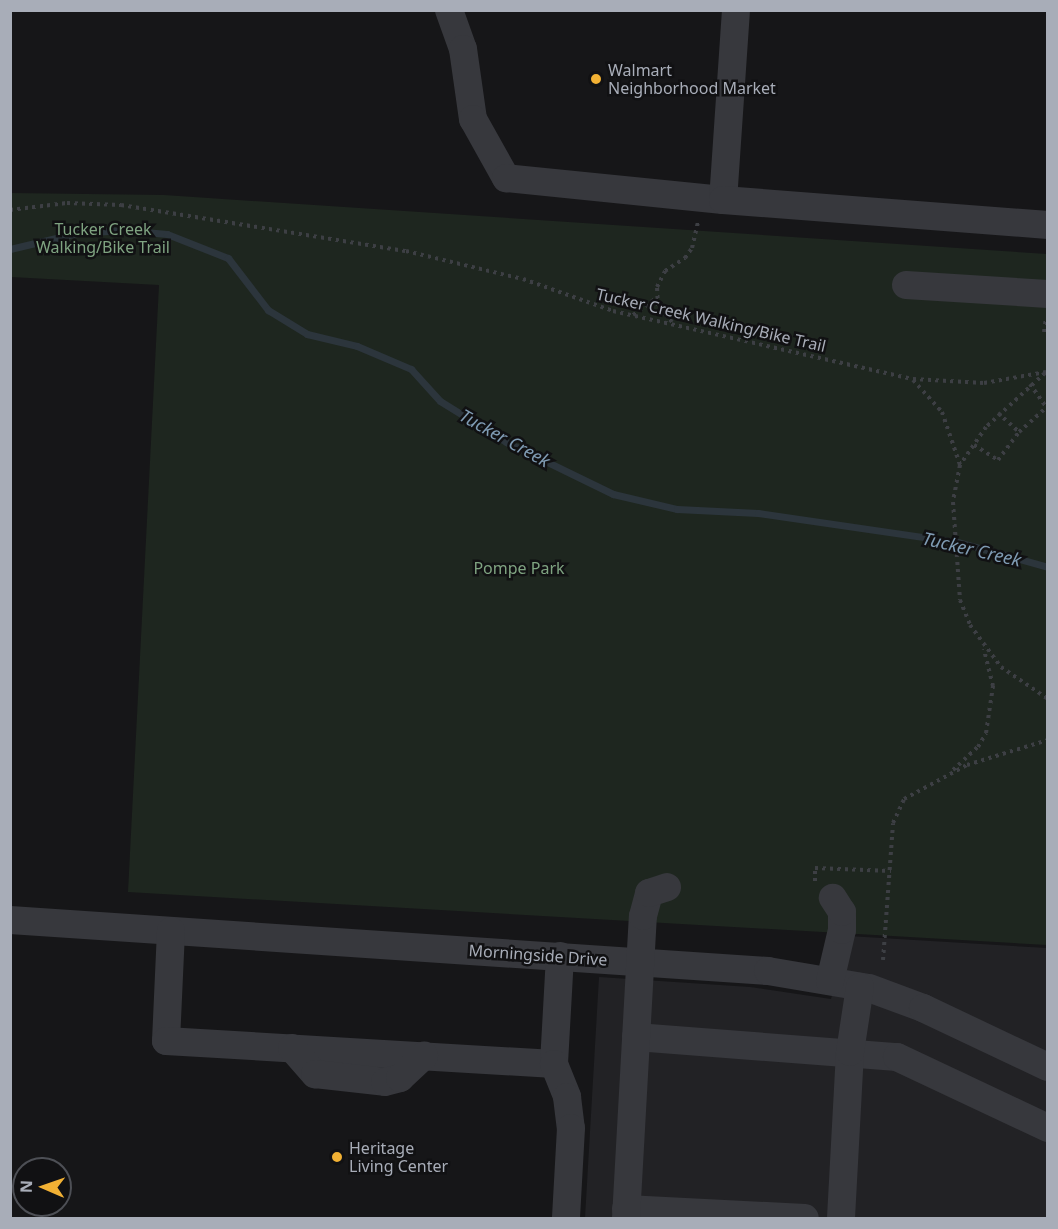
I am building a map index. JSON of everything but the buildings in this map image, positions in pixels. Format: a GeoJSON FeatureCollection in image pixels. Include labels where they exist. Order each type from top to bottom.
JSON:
{"type":"FeatureCollection","features":[{"type":"Feature","properties":{"kind":"street"},"geometry":{"type":"LineString","coordinates":[[449,10],[463,49],[473,119],[506,178],[723,200],[1047,225]]}},
{"type":"Feature","properties":{"kind":"street"},"geometry":{"type":"LineString","coordinates":[[723,200],[736,10]]}},
{"type":"Feature","properties":{"kind":"street"},"geometry":{"type":"LineString","coordinates":[[906,285],[1047,294]]}},
{"type":"Feature","properties":{"kind":"street"},"geometry":{"type":"LineString","coordinates":[[666,887],[649,893],[640,962],[626,1214],[805,1218]]}},
{"type":"Feature","properties":{"kind":"street"},"geometry":{"type":"LineString","coordinates":[[830,981],[842,930],[842,912],[833,898]]}},
{"type":"Feature","properties":{"kind":"street","name":"Morningside Drive"},"geometry":{"type":"LineString","coordinates":[[10,920],[768,971],[860,987],[923,1008],[1047,1067]]}},
{"type":"Feature","properties":{"kind":"street"},"geometry":{"type":"LineString","coordinates":[[171,931],[166,1041],[554,1064]]}},
{"type":"Feature","properties":{"kind":"street"},"geometry":{"type":"LineString","coordinates":[[560,956],[554,1064],[567,1097],[571,1128],[566,1218]]}},
{"type":"Feature","properties":{"kind":"street"},"geometry":{"type":"LineString","coordinates":[[842,1218],[850,1052],[860,987]]}},
{"type":"Feature","properties":{"kind":"street"},"geometry":{"type":"LineString","coordinates":[[636,1037],[897,1057],[1047,1128]]}},
{"type":"Feature","properties":{"kind":"path","name":"Tucker Creek Walking/Bike Trail"},"geometry":{"type":"LineString","coordinates":[[10,210],[67,203],[112,204],[406,251],[523,279],[592,305],[912,379],[984,383],[1047,371]]}},
{"type":"Feature","properties":{"kind":"path"},"geometry":{"type":"LineString","coordinates":[[633,315],[656,298],[665,271],[685,258],[697,228]]}},
{"type":"Feature","properties":{"kind":"path"},"geometry":{"type":"LineString","coordinates":[[656,298],[663,314],[673,323]]}},
{"type":"Feature","properties":{"kind":"path","name":"Tucker Creek Walking/Bike Trail"},"geometry":{"type":"LineString","coordinates":[[1047,371],[998,413],[974,445],[960,465],[953,502],[960,600],[983,645],[1001,667],[1047,699]]}},
{"type":"Feature","properties":{"kind":"path","name":"Tucker Creek Walking/Bike Trail"},"geometry":{"type":"LineString","coordinates":[[912,379],[942,412],[960,465]]}},
{"type":"Feature","properties":{"kind":"path"},"geometry":{"type":"LineString","coordinates":[[974,445],[998,460],[1019,432],[1047,406],[1030,384]]}},
{"type":"Feature","properties":{"kind":"path"},"geometry":{"type":"LineString","coordinates":[[998,413],[1019,432]]}},
{"type":"Feature","properties":{"kind":"path","name":"Tucker Creek Walking/Bike Trail"},"geometry":{"type":"LineString","coordinates":[[946,776],[969,757],[986,733],[993,686],[983,645]]}},
{"type":"Feature","properties":{"kind":"path","name":"Tucker Creek Walking/Bike Trail"},"geometry":{"type":"LineString","coordinates":[[883,960],[894,823],[904,799],[946,776],[1000,753],[1047,740]]}},
{"type":"Feature","properties":{"kind":"path"},"geometry":{"type":"LineString","coordinates":[[815,870],[891,871]]}},
{"type":"Feature","properties":{"kind":"shaded area"},"geometry":{"type":"Polygon","coordinates":[[[848,936],[1047,948],[1047,1218],[585,1218],[599,977],[750,987],[831,999],[848,936]]]}},
{"type":"Feature","properties":{"kind":"green space","name":"Pompe Park"},"geometry":{"type":"Polygon","coordinates":[[[10,193],[164,195],[1047,254],[1047,945],[128,892],[159,285],[11,277],[10,193]]]}},
{"type":"Feature","properties":{"kind":"waterway","name":"Tucker Creek"},"geometry":{"type":"LineString","coordinates":[[10,249],[77,233],[123,230],[167,234],[228,258],[268,310],[307,334],[357,346],[411,369],[440,401],[506,442],[613,494],[677,509],[758,513],[958,542],[1048,567]]}},
{"type":"Feature","properties":{"kind":"place","name":"Walmart Neighborhood Market"},"geometry":{"type":"Point","coordinates":[596,79]}},
{"type":"Feature","properties":{"kind":"place","name":"Heritage Living Center"},"geometry":{"type":"Point","coordinates":[337,1157]}}]}
